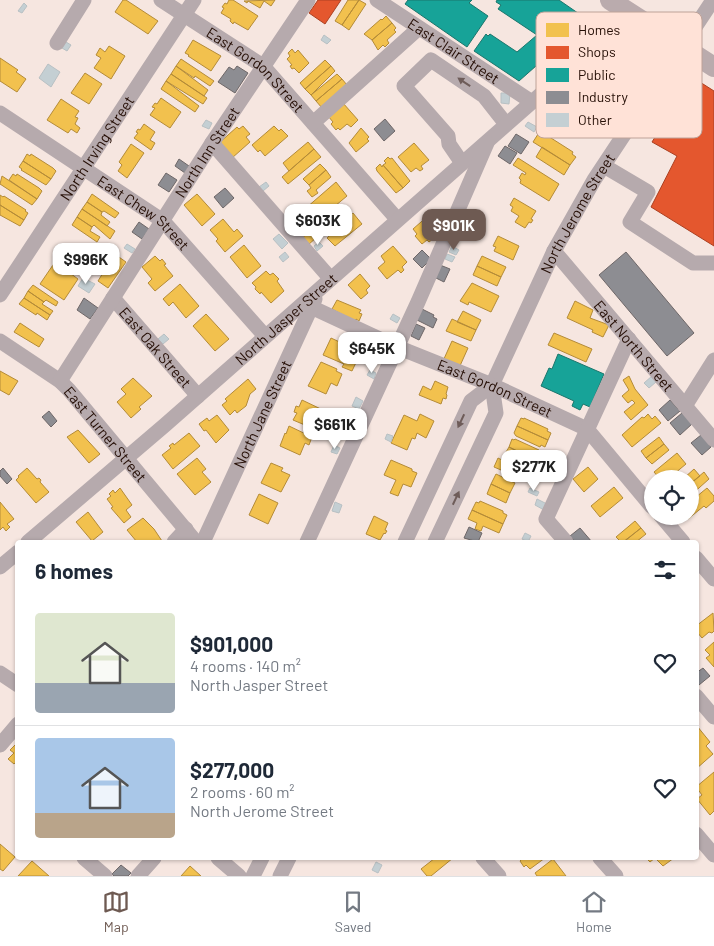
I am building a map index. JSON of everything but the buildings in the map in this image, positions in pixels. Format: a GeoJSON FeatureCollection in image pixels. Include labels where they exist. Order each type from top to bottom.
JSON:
{"type":"FeatureCollection","features":[{"type":"Feature","properties":{"kind":"main road"},"geometry":{"type":"LineString","coordinates":[[610,0],[629,12]]}},
{"type":"Feature","properties":{"kind":"main road"},"geometry":{"type":"LineString","coordinates":[[702,59],[714,67]]}},
{"type":"Feature","properties":{"kind":"street"},"geometry":{"type":"LineString","coordinates":[[57,43],[84,0]]}},
{"type":"Feature","properties":{"kind":"street","name":"East Gordon Street"},"geometry":{"type":"LineString","coordinates":[[161,0],[263,66],[397,219]]}},
{"type":"Feature","properties":{"kind":"street","name":"North Irving Street"},"geometry":{"type":"LineString","coordinates":[[0,295],[194,0]]}},
{"type":"Feature","properties":{"kind":"street","name":"North Inn Street"},"geometry":{"type":"LineString","coordinates":[[60,381],[212,144],[308,0]]}},
{"type":"Feature","properties":{"kind":"street","name":"East Clair Street"},"geometry":{"type":"LineString","coordinates":[[377,0],[532,102]]}},
{"type":"Feature","properties":{"kind":"street","name":"North Jerome Street"},"geometry":{"type":"LineString","coordinates":[[702,15],[712,0]]}},
{"type":"Feature","properties":{"kind":"street"},"geometry":{"type":"LineString","coordinates":[[313,123],[419,28]]}},
{"type":"Feature","properties":{"kind":"street"},"geometry":{"type":"LineString","coordinates":[[458,157],[449,144],[448,136],[404,86],[431,60],[484,96],[503,119]]}},
{"type":"Feature","properties":{"kind":"street","name":"North Jasper Street"},"geometry":{"type":"LineString","coordinates":[[30,540],[198,396],[397,219],[458,157],[489,140],[503,119],[536,98]]}},
{"type":"Feature","properties":{"kind":"street","name":"East Chew Street"},"geometry":{"type":"LineString","coordinates":[[1,115],[163,221],[265,336]]}},
{"type":"Feature","properties":{"kind":"street","name":"North Jerome Street"},"geometry":{"type":"LineString","coordinates":[[406,540],[471,401],[492,385],[554,250],[622,138]]}},
{"type":"Feature","properties":{"kind":"street"},"geometry":{"type":"LineString","coordinates":[[308,540],[397,347],[489,140]]}},
{"type":"Feature","properties":{"kind":"street"},"geometry":{"type":"LineString","coordinates":[[212,144],[326,282]]}},
{"type":"Feature","properties":{"kind":"street"},"geometry":{"type":"LineString","coordinates":[[604,166],[648,192],[630,222],[692,263],[714,263]]}},
{"type":"Feature","properties":{"kind":"street","name":"East North Street"},"geometry":{"type":"LineString","coordinates":[[554,250],[714,440]]}},
{"type":"Feature","properties":{"kind":"street","name":"North Jane Street"},"geometry":{"type":"LineString","coordinates":[[204,540],[311,307],[326,282]]}},
{"type":"Feature","properties":{"kind":"street","name":"East Oak Street"},"geometry":{"type":"LineString","coordinates":[[114,298],[198,396]]}},
{"type":"Feature","properties":{"kind":"street","name":"East Gordon Street"},"geometry":{"type":"LineString","coordinates":[[311,307],[397,347],[492,385],[587,429],[644,497]]}},
{"type":"Feature","properties":{"kind":"street"},"geometry":{"type":"LineString","coordinates":[[564,540],[546,519],[629,339]]}},
{"type":"Feature","properties":{"kind":"street","name":"East Turner Street"},"geometry":{"type":"LineString","coordinates":[[0,341],[60,381],[70,390],[194,540]]}},
{"type":"Feature","properties":{"kind":"street"},"geometry":{"type":"LineString","coordinates":[[685,406],[714,360]]}},
{"type":"Feature","properties":{"kind":"street"},"geometry":{"type":"LineString","coordinates":[[436,540],[496,413],[492,385]]}},
{"type":"Feature","properties":{"kind":"street"},"geometry":{"type":"LineString","coordinates":[[669,525],[681,540]]}},
{"type":"Feature","properties":{"kind":"street"},"geometry":{"type":"LineString","coordinates":[[176,540],[186,529]]}},
{"type":"Feature","properties":{"kind":"street"},"geometry":{"type":"LineString","coordinates":[[0,567],[15,554]]}},
{"type":"Feature","properties":{"kind":"street"},"geometry":{"type":"LineString","coordinates":[[699,562],[714,580]]}},
{"type":"Feature","properties":{"kind":"street"},"geometry":{"type":"LineString","coordinates":[[0,673],[15,683]]}},
{"type":"Feature","properties":{"kind":"street"},"geometry":{"type":"LineString","coordinates":[[699,700],[714,717]]}},
{"type":"Feature","properties":{"kind":"street"},"geometry":{"type":"LineString","coordinates":[[0,745],[15,728]]}},
{"type":"Feature","properties":{"kind":"street"},"geometry":{"type":"LineString","coordinates":[[699,838],[714,855]]}},
{"type":"Feature","properties":{"kind":"street"},"geometry":{"type":"LineString","coordinates":[[86,860],[105,876]]}},
{"type":"Feature","properties":{"kind":"street"},"geometry":{"type":"LineString","coordinates":[[138,876],[152,860]]}},
{"type":"Feature","properties":{"kind":"street"},"geometry":{"type":"LineString","coordinates":[[220,860],[239,876]]}},
{"type":"Feature","properties":{"kind":"street"},"geometry":{"type":"LineString","coordinates":[[254,876],[261,860]]}},
{"type":"Feature","properties":{"kind":"street"},"geometry":{"type":"LineString","coordinates":[[280,876],[288,860]]}},
{"type":"Feature","properties":{"kind":"street"},"geometry":{"type":"LineString","coordinates":[[485,860],[499,876]]}},
{"type":"Feature","properties":{"kind":"street"},"geometry":{"type":"LineString","coordinates":[[602,860],[616,876]]}}]}
